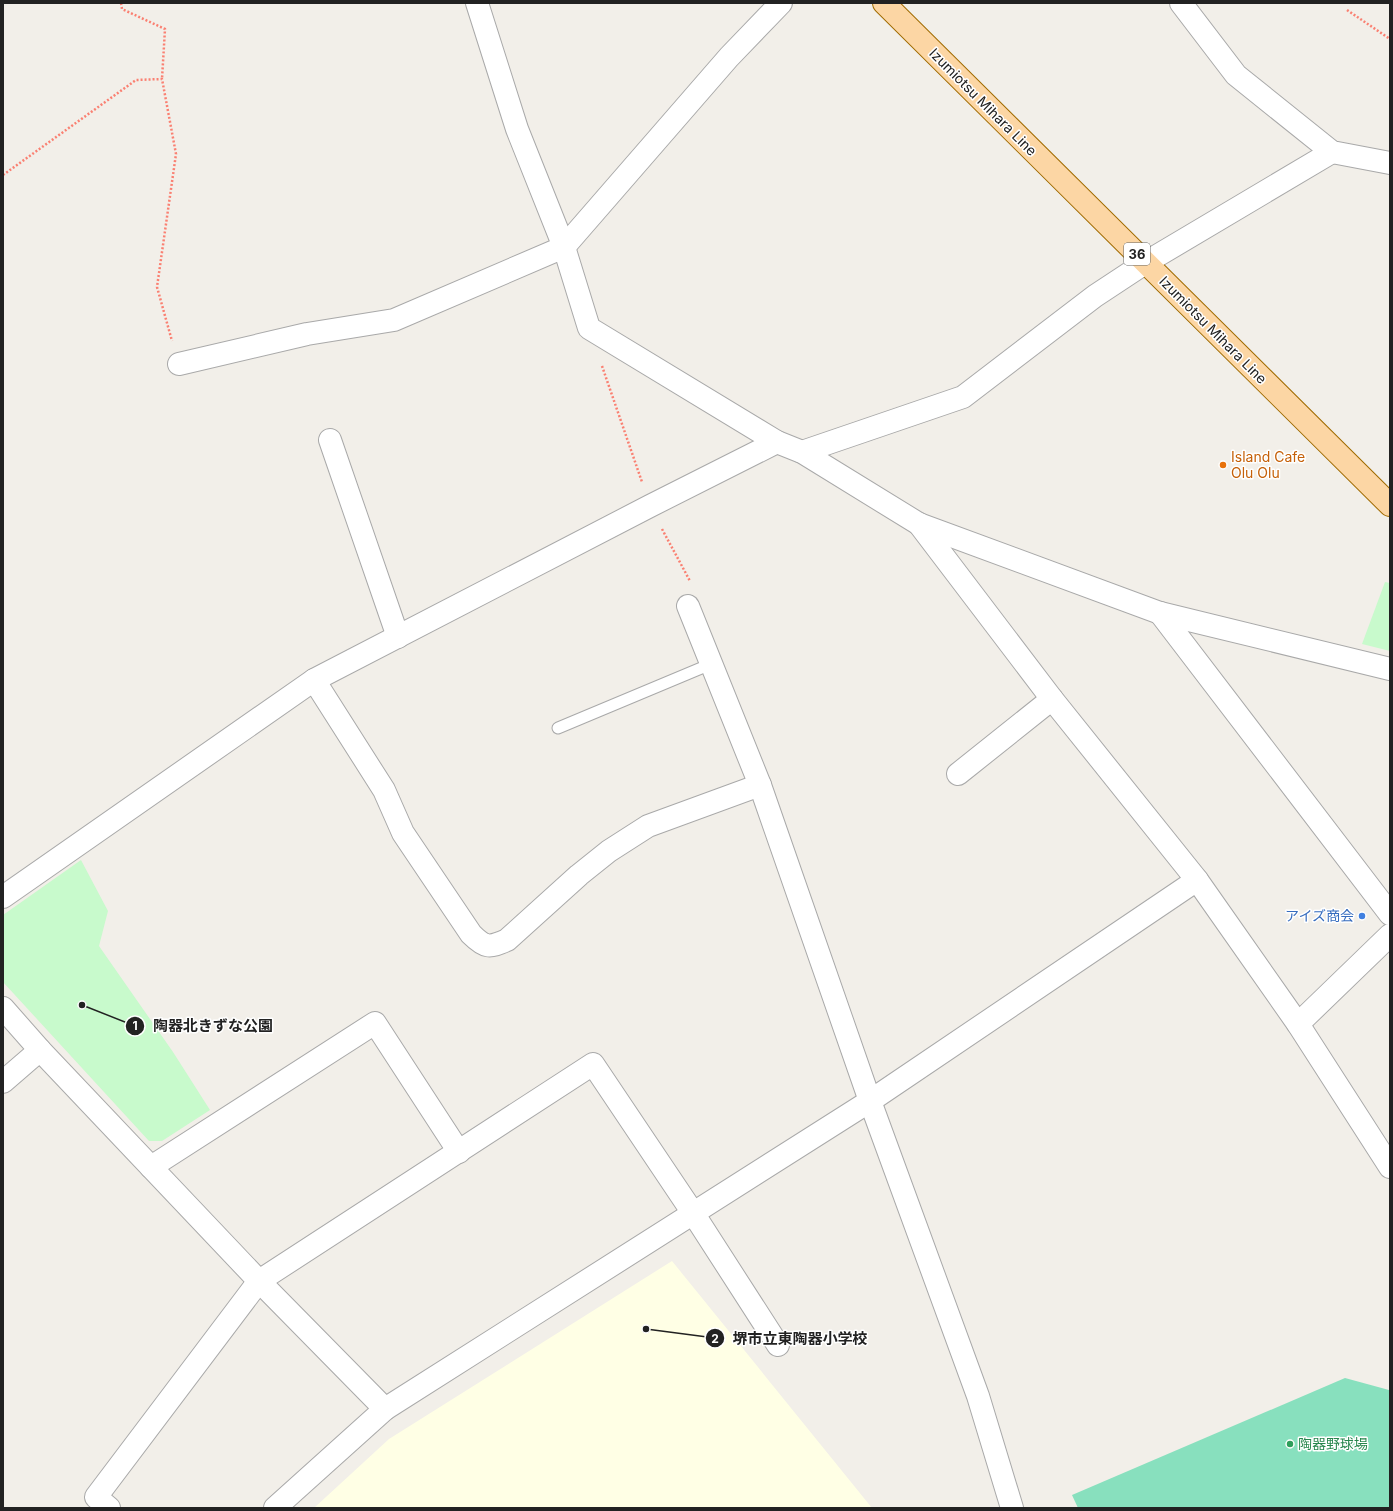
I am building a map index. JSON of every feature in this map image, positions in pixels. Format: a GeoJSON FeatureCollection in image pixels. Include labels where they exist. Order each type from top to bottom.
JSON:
{"type":"FeatureCollection","features":[{"type":"Feature","properties":{"kind":"main road","name":"Izumiotsu Mihara Line"},"geometry":{"type":"LineString","coordinates":[[884,3],[1390,505]]}},
{"type":"Feature","properties":{"kind":"street"},"geometry":{"type":"LineString","coordinates":[[477,3],[517,129],[564,247],[589,328],[777,442],[802,452],[919,524],[1160,613],[1390,670]]}},
{"type":"Feature","properties":{"kind":"street"},"geometry":{"type":"LineString","coordinates":[[179,364],[307,334],[394,320],[564,247],[730,57],[781,3]]}},
{"type":"Feature","properties":{"kind":"street"},"geometry":{"type":"LineString","coordinates":[[1181,3],[1236,75],[1332,152],[1390,163]]}},
{"type":"Feature","properties":{"kind":"street"},"geometry":{"type":"LineString","coordinates":[[802,452],[963,397],[1095,296],[1145,263],[1332,152]]}},
{"type":"Feature","properties":{"kind":"street"},"geometry":{"type":"LineString","coordinates":[[330,440],[398,637]]}},
{"type":"Feature","properties":{"kind":"street"},"geometry":{"type":"LineString","coordinates":[[3,898],[314,680],[777,442]]}},
{"type":"Feature","properties":{"kind":"street"},"geometry":{"type":"LineString","coordinates":[[919,524],[1052,699],[1197,880],[1298,1024],[1390,1167]]}},
{"type":"Feature","properties":{"kind":"street"},"geometry":{"type":"LineString","coordinates":[[688,606],[760,785],[870,1101],[978,1396],[1012,1508]]}},
{"type":"Feature","properties":{"kind":"street"},"geometry":{"type":"LineString","coordinates":[[1160,613],[1390,914]]}},
{"type":"Feature","properties":{"kind":"street"},"geometry":{"type":"LineString","coordinates":[[314,680],[384,790],[403,833],[471,934],[481,944],[494,946],[507,940],[579,875],[609,851],[648,826],[760,785]]}},
{"type":"Feature","properties":{"kind":"street"},"geometry":{"type":"LineString","coordinates":[[958,774],[1052,699]]}},
{"type":"Feature","properties":{"kind":"street"},"geometry":{"type":"LineString","coordinates":[[275,1508],[385,1409],[870,1101],[1197,880]]}},
{"type":"Feature","properties":{"kind":"street"},"geometry":{"type":"LineString","coordinates":[[1298,1024],[1390,935]]}},
{"type":"Feature","properties":{"kind":"street"},"geometry":{"type":"LineString","coordinates":[[3,1008],[40,1050],[259,1281],[385,1409]]}},
{"type":"Feature","properties":{"kind":"street"},"geometry":{"type":"LineString","coordinates":[[151,1167],[375,1023],[459,1152]]}},
{"type":"Feature","properties":{"kind":"street"},"geometry":{"type":"LineString","coordinates":[[3,1082],[40,1050]]}},
{"type":"Feature","properties":{"kind":"street"},"geometry":{"type":"LineString","coordinates":[[109,1508],[96,1497],[259,1281],[593,1064],[693,1213],[778,1345]]}},
{"type":"Feature","properties":{"kind":"lane"},"geometry":{"type":"LineString","coordinates":[[558,728],[711,664]]}},
{"type":"Feature","properties":{"kind":"path"},"geometry":{"type":"LineString","coordinates":[[121,3],[122,9],[165,29],[162,79],[176,154],[157,287],[179,364]]}},
{"type":"Feature","properties":{"kind":"path"},"geometry":{"type":"LineString","coordinates":[[1347,10],[1390,39]]}},
{"type":"Feature","properties":{"kind":"path"},"geometry":{"type":"LineString","coordinates":[[3,175],[136,80],[162,79]]}},
{"type":"Feature","properties":{"kind":"path"},"geometry":{"type":"LineString","coordinates":[[602,365],[650,506],[692,585],[688,606]]}},
{"type":"Feature","properties":{"kind":"shaded area"},"geometry":{"type":"Polygon","coordinates":[[[672,1261],[872,1508],[314,1508],[389,1439],[672,1261]]]}},
{"type":"Feature","properties":{"kind":"green space"},"geometry":{"type":"Polygon","coordinates":[[[1385,582],[1390,583],[1390,651],[1362,644],[1385,582]]]}},
{"type":"Feature","properties":{"kind":"green space"},"geometry":{"type":"Polygon","coordinates":[[[81,860],[108,911],[99,946],[173,1052],[210,1110],[162,1141],[149,1141],[3,982],[3,915],[81,860]]]}},
{"type":"Feature","properties":{"kind":"green space","name":"陶器野球場"},"geometry":{"type":"Polygon","coordinates":[[[1345,1378],[1389,1390],[1390,1508],[1078,1508],[1072,1495],[1345,1378]]]}},
{"type":"Feature","properties":{"kind":"place","name":"Island Cafe Olu Olu"},"geometry":{"type":"Point","coordinates":[1223,465]}},
{"type":"Feature","properties":{"kind":"place","name":"アイズ商会"},"geometry":{"type":"Point","coordinates":[1362,916]}},
{"type":"Feature","properties":{"kind":"place","name":"陶器北きずな公園"},"geometry":{"type":"Point","coordinates":[82,1005]}},
{"type":"Feature","properties":{"kind":"place","name":"堺市立東陶器小学校"},"geometry":{"type":"Point","coordinates":[646,1329]}},
{"type":"Feature","properties":{"kind":"place","name":"陶器野球場"},"geometry":{"type":"Point","coordinates":[1290,1444]}}]}
